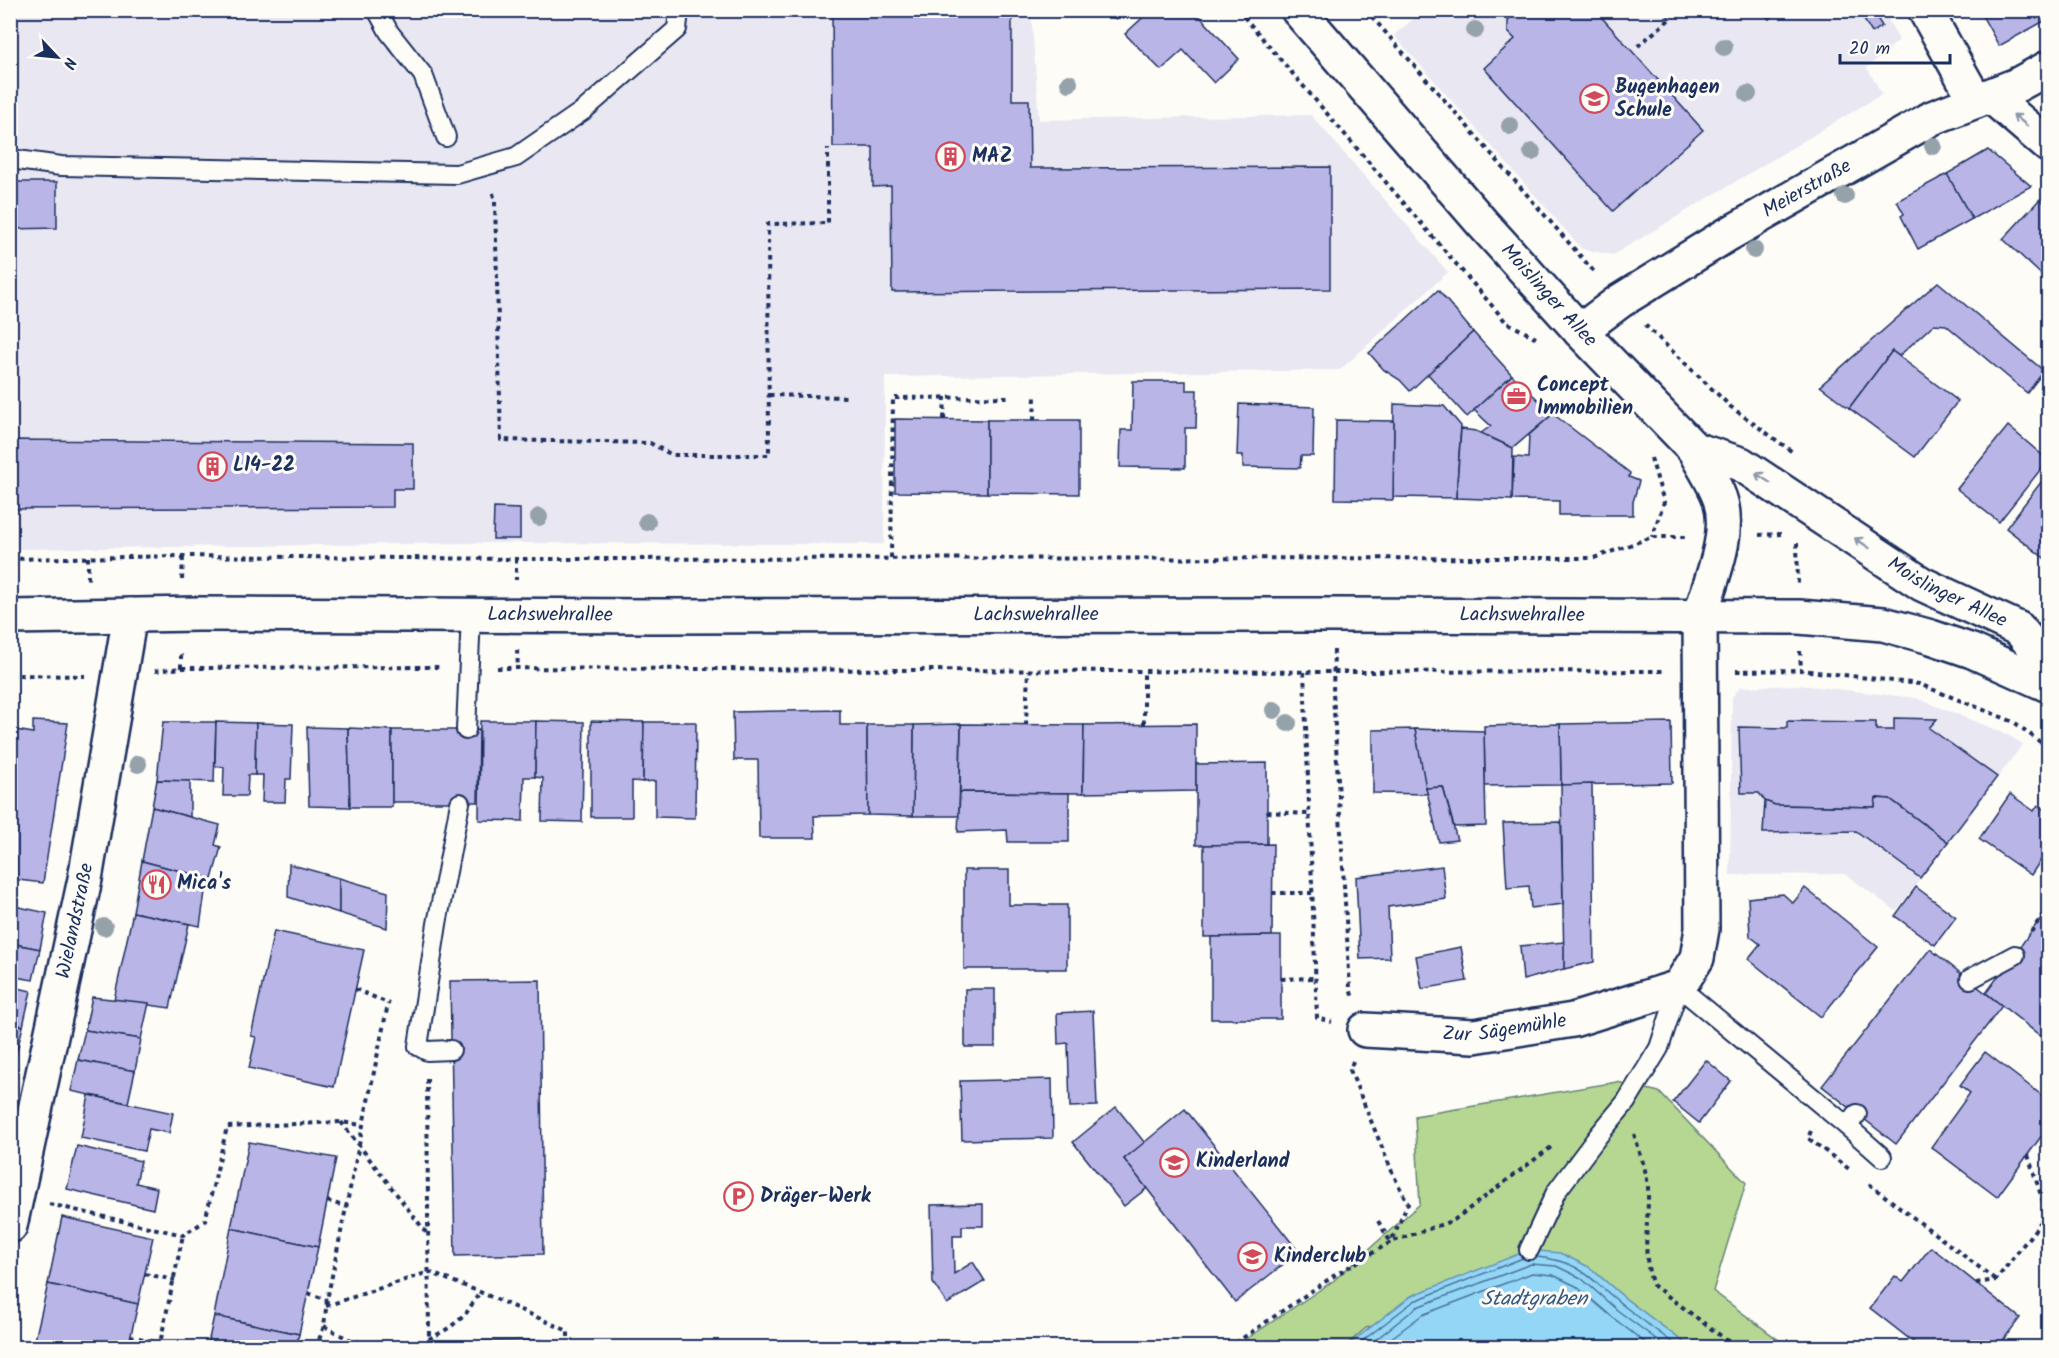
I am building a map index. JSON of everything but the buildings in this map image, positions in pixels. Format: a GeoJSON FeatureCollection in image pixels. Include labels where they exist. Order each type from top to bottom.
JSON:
{"type":"FeatureCollection","features":[{"type":"Feature","properties":{"kind":"main road","name":"Moislinger Allee"},"geometry":{"type":"LineString","coordinates":[[1298,10],[1483,224],[1580,331],[1694,449],[1741,464],[1922,584],[2019,629],[2049,665]]}},
{"type":"Feature","properties":{"kind":"main road"},"geometry":{"type":"LineString","coordinates":[[1925,10],[1984,98],[2049,144]]}},
{"type":"Feature","properties":{"kind":"main road","name":"Meierstraße"},"geometry":{"type":"LineString","coordinates":[[1580,331],[1620,301],[1725,236],[1932,118],[1984,98],[2049,68]]}},
{"type":"Feature","properties":{"kind":"main road"},"geometry":{"type":"LineString","coordinates":[[1679,987],[1697,958],[1702,929],[1700,617],[1724,537],[1723,512],[1719,497],[1694,449]]}},
{"type":"Feature","properties":{"kind":"main road","name":"Lachswehrallee"},"geometry":{"type":"LineString","coordinates":[[10,617],[199,614],[1799,617],[1882,624],[1931,637],[1972,651],[2049,685]]}},
{"type":"Feature","properties":{"kind":"main road","name":"Wielandstraße"},"geometry":{"type":"LineString","coordinates":[[14,1211],[85,879],[105,676],[130,615]]}},
{"type":"Feature","properties":{"kind":"main road","name":"Zur Sägemühle"},"geometry":{"type":"LineString","coordinates":[[1365,1030],[1474,1036],[1573,1020],[1679,987]]}},
{"type":"Feature","properties":{"kind":"lane"},"geometry":{"type":"LineString","coordinates":[[377,10],[389,32],[423,75],[446,136]]}},
{"type":"Feature","properties":{"kind":"lane"},"geometry":{"type":"LineString","coordinates":[[10,159],[60,166],[457,174],[516,157],[584,110],[677,29],[679,10]]}},
{"type":"Feature","properties":{"kind":"lane"},"geometry":{"type":"LineString","coordinates":[[466,730],[471,615]]}},
{"type":"Feature","properties":{"kind":"lane"},"geometry":{"type":"LineString","coordinates":[[451,1050],[427,1051],[418,1046],[422,1012],[460,803]]}},
{"type":"Feature","properties":{"kind":"lane"},"geometry":{"type":"LineString","coordinates":[[1970,979],[2015,955]]}},
{"type":"Feature","properties":{"kind":"lane"},"geometry":{"type":"LineString","coordinates":[[1529,1250],[1556,1192],[1626,1102],[1659,1048],[1679,987],[1822,1105],[1852,1120],[1882,1157]]}},
{"type":"Feature","properties":{"kind":"path"},"geometry":{"type":"LineString","coordinates":[[1238,10],[1506,322],[1546,344]]}},
{"type":"Feature","properties":{"kind":"path"},"geometry":{"type":"LineString","coordinates":[[1366,10],[1620,301],[1731,407],[1796,455]]}},
{"type":"Feature","properties":{"kind":"path"},"geometry":{"type":"LineString","coordinates":[[1638,46],[1671,18],[1665,10]]}},
{"type":"Feature","properties":{"kind":"path"},"geometry":{"type":"LineString","coordinates":[[487,165],[495,202],[501,440],[651,442],[672,454],[769,455],[768,224],[828,223],[828,148]]}},
{"type":"Feature","properties":{"kind":"path"},"geometry":{"type":"LineString","coordinates":[[769,395],[846,397]]}},
{"type":"Feature","properties":{"kind":"path"},"geometry":{"type":"LineString","coordinates":[[944,419],[945,397]]}},
{"type":"Feature","properties":{"kind":"path"},"geometry":{"type":"LineString","coordinates":[[891,558],[893,398],[1010,397]]}},
{"type":"Feature","properties":{"kind":"path"},"geometry":{"type":"LineString","coordinates":[[1034,420],[1035,397]]}},
{"type":"Feature","properties":{"kind":"path"},"geometry":{"type":"LineString","coordinates":[[10,559],[183,556],[516,559],[1594,558],[1652,537],[1664,502],[1651,458]]}},
{"type":"Feature","properties":{"kind":"path"},"geometry":{"type":"LineString","coordinates":[[1334,615],[1334,672],[1350,989],[1365,1030],[1350,1070],[1393,1174],[1408,1204],[1390,1242]]}},
{"type":"Feature","properties":{"kind":"path"},"geometry":{"type":"LineString","coordinates":[[10,675],[105,676],[181,668],[470,667],[1304,672],[1801,670],[1918,684],[2014,722],[2049,748]]}},
{"type":"Feature","properties":{"kind":"path"},"geometry":{"type":"LineString","coordinates":[[1026,724],[1029,670]]}},
{"type":"Feature","properties":{"kind":"path"},"geometry":{"type":"LineString","coordinates":[[1144,671],[1144,724]]}},
{"type":"Feature","properties":{"kind":"path"},"geometry":{"type":"LineString","coordinates":[[1304,672],[1317,1018],[1365,1030]]}},
{"type":"Feature","properties":{"kind":"path"},"geometry":{"type":"LineString","coordinates":[[1267,812],[1309,814]]}},
{"type":"Feature","properties":{"kind":"path"},"geometry":{"type":"LineString","coordinates":[[1272,893],[1312,893]]}},
{"type":"Feature","properties":{"kind":"path"},"geometry":{"type":"LineString","coordinates":[[2044,914],[2049,907]]}},
{"type":"Feature","properties":{"kind":"path"},"geometry":{"type":"LineString","coordinates":[[1281,979],[1316,978]]}},
{"type":"Feature","properties":{"kind":"path"},"geometry":{"type":"LineString","coordinates":[[355,989],[388,1004],[422,1012]]}},
{"type":"Feature","properties":{"kind":"path"},"geometry":{"type":"LineString","coordinates":[[316,1347],[324,1326],[325,1307],[388,1004]]}},
{"type":"Feature","properties":{"kind":"path"},"geometry":{"type":"LineString","coordinates":[[427,1051],[429,1339]]}},
{"type":"Feature","properties":{"kind":"path"},"geometry":{"type":"LineString","coordinates":[[1626,1102],[1648,1186],[1646,1238],[1648,1271],[1653,1285],[1737,1347]]}},
{"type":"Feature","properties":{"kind":"path"},"geometry":{"type":"LineString","coordinates":[[1822,1105],[1808,1138],[1857,1175]]}},
{"type":"Feature","properties":{"kind":"path"},"geometry":{"type":"LineString","coordinates":[[14,1211],[183,1235],[205,1221],[227,1127],[341,1122],[362,1125]]}},
{"type":"Feature","properties":{"kind":"path"},"geometry":{"type":"LineString","coordinates":[[341,1122],[428,1236]]}},
{"type":"Feature","properties":{"kind":"path"},"geometry":{"type":"LineString","coordinates":[[1976,1283],[1996,1280],[2048,1215],[2028,1155]]}},
{"type":"Feature","properties":{"kind":"path"},"geometry":{"type":"LineString","coordinates":[[1228,1347],[1335,1275],[1390,1242],[1454,1220],[1527,1166]]}},
{"type":"Feature","properties":{"kind":"path"},"geometry":{"type":"LineString","coordinates":[[1866,1182],[1996,1280]]}},
{"type":"Feature","properties":{"kind":"path"},"geometry":{"type":"LineString","coordinates":[[327,1201],[347,1207]]}},
{"type":"Feature","properties":{"kind":"path"},"geometry":{"type":"LineString","coordinates":[[1378,1221],[1390,1242]]}},
{"type":"Feature","properties":{"kind":"path"},"geometry":{"type":"LineString","coordinates":[[130,1336],[160,1345],[183,1235]]}},
{"type":"Feature","properties":{"kind":"path"},"geometry":{"type":"LineString","coordinates":[[325,1307],[429,1272],[568,1331],[568,1347]]}},
{"type":"Feature","properties":{"kind":"path"},"geometry":{"type":"LineString","coordinates":[[145,1274],[175,1280]]}},
{"type":"Feature","properties":{"kind":"path"},"geometry":{"type":"LineString","coordinates":[[413,1347],[449,1328],[465,1315],[480,1292]]}},
{"type":"Feature","properties":{"kind":"path"},"geometry":{"type":"LineString","coordinates":[[308,1293],[327,1300]]}},
{"type":"Feature","properties":{"kind":"path"},"geometry":{"type":"LineString","coordinates":[[324,1326],[348,1339],[385,1347]]}},
{"type":"Feature","properties":{"kind":"shaded area","name":"Bugenhagen Schule"},"geometry":{"type":"Polygon","coordinates":[[[1883,10],[1899,40],[1867,68],[1882,94],[1613,255],[1582,249],[1394,35],[1423,11],[1883,10]]]}},
{"type":"Feature","properties":{"kind":"shaded area"},"geometry":{"type":"Polygon","coordinates":[[[10,11],[1031,11],[1039,120],[1311,115],[1448,272],[1340,370],[885,377],[884,544],[471,543],[11,549],[10,11]]]}},
{"type":"Feature","properties":{"kind":"shaded area"},"geometry":{"type":"Polygon","coordinates":[[[1799,685],[1916,698],[2004,733],[2023,744],[1896,911],[1845,874],[1730,875],[1732,697],[1740,687],[1799,685]]]}},
{"type":"Feature","properties":{"kind":"green space"},"geometry":{"type":"Polygon","coordinates":[[[1617,1082],[1659,1092],[1746,1183],[1713,1291],[1788,1347],[1690,1347],[1626,1299],[1589,1267],[1366,1328],[1344,1347],[1233,1348],[1333,1281],[1420,1204],[1415,1116],[1617,1082]]]}},
{"type":"Feature","properties":{"kind":"water","name":"Stadtgraben"},"geometry":{"type":"Polygon","coordinates":[[[1529,1250],[1560,1253],[1589,1267],[1626,1299],[1690,1347],[1344,1348],[1411,1296],[1529,1250]]]}},
{"type":"Feature","properties":{"kind":"place","name":"Bugenhagen Schule"},"geometry":{"type":"Point","coordinates":[1594,99]}},
{"type":"Feature","properties":{"kind":"place","name":"MAZ"},"geometry":{"type":"Point","coordinates":[951,157]}},
{"type":"Feature","properties":{"kind":"place","name":"Concept Immobilien"},"geometry":{"type":"Point","coordinates":[1516,397]}},
{"type":"Feature","properties":{"kind":"place","name":"L14-22"},"geometry":{"type":"Point","coordinates":[212,466]}},
{"type":"Feature","properties":{"kind":"place","name":"Mica's"},"geometry":{"type":"Point","coordinates":[156,884]}},
{"type":"Feature","properties":{"kind":"place","name":"Kinderland"},"geometry":{"type":"Point","coordinates":[1175,1162]}},
{"type":"Feature","properties":{"kind":"place","name":"Dräger-Werk"},"geometry":{"type":"Point","coordinates":[739,1197]}},
{"type":"Feature","properties":{"kind":"place","name":"Kinderclub"},"geometry":{"type":"Point","coordinates":[1253,1257]}}]}
